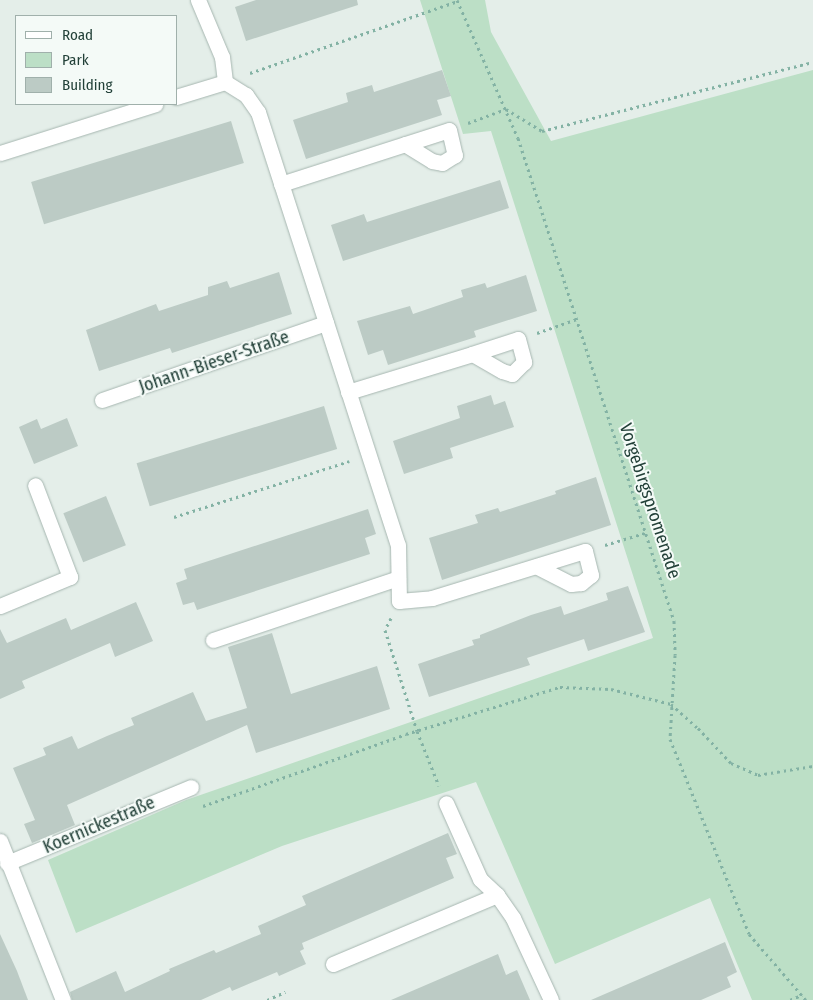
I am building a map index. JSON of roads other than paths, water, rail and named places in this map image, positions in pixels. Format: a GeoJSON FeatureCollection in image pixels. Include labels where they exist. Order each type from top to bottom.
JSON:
{"type":"FeatureCollection","features":[{"type":"Feature","properties":{"kind":"street"},"geometry":{"type":"LineString","coordinates":[[198,0],[222,57],[225,82]]}},
{"type":"Feature","properties":{"kind":"street"},"geometry":{"type":"LineString","coordinates":[[178,96],[225,82],[246,95],[258,112],[398,545],[399,601],[432,598],[536,566],[585,551],[591,575],[581,583],[571,584],[536,566]]}},
{"type":"Feature","properties":{"kind":"street"},"geometry":{"type":"LineString","coordinates":[[0,153],[151,105]]}},
{"type":"Feature","properties":{"kind":"street"},"geometry":{"type":"LineString","coordinates":[[281,184],[405,144],[449,130],[455,155],[442,163],[432,161],[405,144]]}},
{"type":"Feature","properties":{"kind":"street","name":"Johann-Bieser-Straße"},"geometry":{"type":"LineString","coordinates":[[102,400],[326,323]]}},
{"type":"Feature","properties":{"kind":"street"},"geometry":{"type":"LineString","coordinates":[[348,392],[472,354],[518,340],[524,362],[512,374],[502,371],[472,354]]}},
{"type":"Feature","properties":{"kind":"street"},"geometry":{"type":"LineString","coordinates":[[0,606],[70,577],[35,485]]}},
{"type":"Feature","properties":{"kind":"street"},"geometry":{"type":"LineString","coordinates":[[213,640],[398,578]]}},
{"type":"Feature","properties":{"kind":"street","name":"Koernickestraße"},"geometry":{"type":"LineString","coordinates":[[7,863],[191,787]]}},
{"type":"Feature","properties":{"kind":"street"},"geometry":{"type":"LineString","coordinates":[[446,802],[480,879],[497,895],[514,918],[551,1000]]}},
{"type":"Feature","properties":{"kind":"street"},"geometry":{"type":"LineString","coordinates":[[0,841],[7,863],[64,1000]]}},
{"type":"Feature","properties":{"kind":"street"},"geometry":{"type":"LineString","coordinates":[[333,964],[497,895]]}}]}
